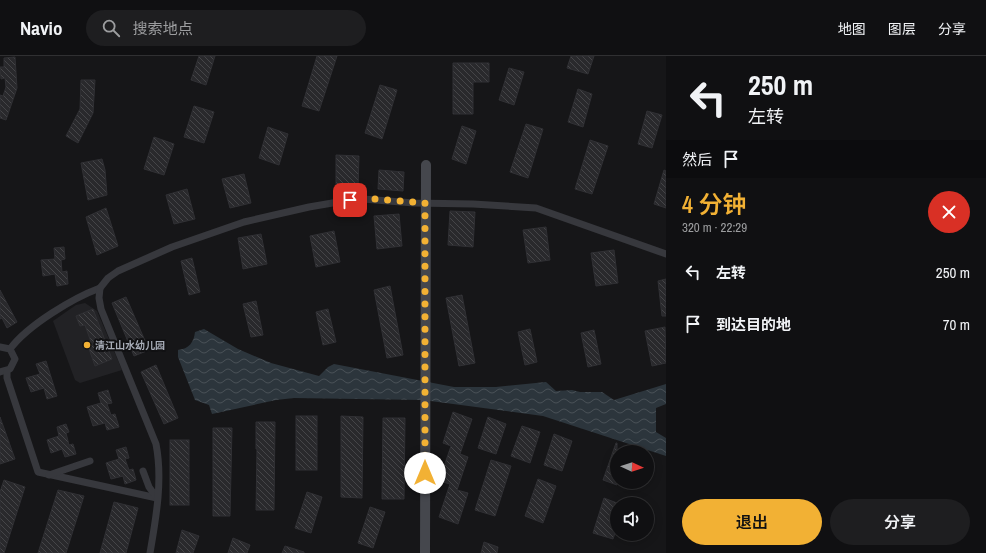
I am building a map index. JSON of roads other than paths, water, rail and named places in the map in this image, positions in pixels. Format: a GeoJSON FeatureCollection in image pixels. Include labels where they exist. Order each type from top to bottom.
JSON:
{"type":"FeatureCollection","features":[{"type":"Feature","properties":{"kind":"main road"},"geometry":{"type":"LineString","coordinates":[[425,553],[426,165]]}},
{"type":"Feature","properties":{"kind":"street"},"geometry":{"type":"LineString","coordinates":[[10,349],[62,306],[81,295],[100,288],[108,278],[118,271],[172,247],[244,222],[309,207],[363,198],[425,203],[536,208],[666,254]]}},
{"type":"Feature","properties":{"kind":"street"},"geometry":{"type":"LineString","coordinates":[[100,288],[99,298],[102,309],[156,444],[159,468],[150,553]]}},
{"type":"Feature","properties":{"kind":"street"},"geometry":{"type":"LineString","coordinates":[[0,347],[10,349],[15,355],[15,363],[3,371],[7,378],[38,472],[157,498]]}},
{"type":"Feature","properties":{"kind":"street"},"geometry":{"type":"LineString","coordinates":[[49,475],[90,461]]}},
{"type":"Feature","properties":{"kind":"street"},"geometry":{"type":"LineString","coordinates":[[143,470],[149,487],[157,498]]}},
{"type":"Feature","properties":{"kind":"water"},"geometry":{"type":"Polygon","coordinates":[[[204,329],[238,349],[271,363],[319,376],[328,367],[334,364],[454,387],[496,387],[546,382],[556,391],[572,390],[580,392],[602,392],[614,400],[666,384],[666,404],[656,408],[656,432],[666,438],[666,456],[654,452],[654,445],[632,445],[543,416],[423,400],[294,398],[276,400],[212,414],[209,405],[195,400],[178,357],[178,350],[188,347],[192,342],[195,332],[204,329]]]}},
{"type":"Feature","properties":{"kind":"place","name":"清江山水幼儿园"},"geometry":{"type":"Point","coordinates":[87,345]}}]}
